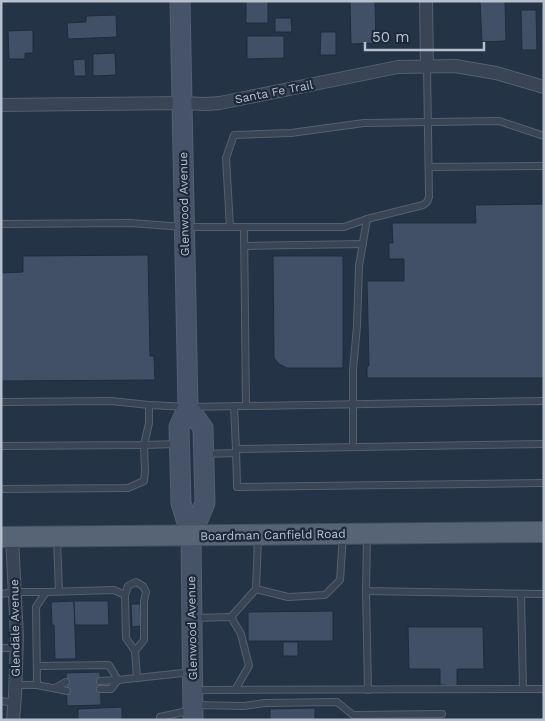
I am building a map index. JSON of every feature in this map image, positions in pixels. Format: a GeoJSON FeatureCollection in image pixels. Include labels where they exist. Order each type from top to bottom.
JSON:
{"type":"FeatureCollection","features":[{"type":"Feature","properties":{"kind":"main road","name":"Boardman Canfield Road"},"geometry":{"type":"LineString","coordinates":[[7,537],[544,532]]}},
{"type":"Feature","properties":{"kind":"street","name":"Glenwood Avenue"},"geometry":{"type":"LineString","coordinates":[[180,1],[188,407],[179,427],[180,503],[191,536],[193,699]]}},
{"type":"Feature","properties":{"kind":"street"},"geometry":{"type":"LineString","coordinates":[[426,1],[427,66]]}},
{"type":"Feature","properties":{"kind":"street","name":"Santa Fe Trail"},"geometry":{"type":"LineString","coordinates":[[1,105],[220,103],[398,67],[427,66],[456,66],[496,73],[544,87]]}},
{"type":"Feature","properties":{"kind":"street","name":"Glenwood Avenue"},"geometry":{"type":"LineString","coordinates":[[188,407],[203,428],[204,454],[205,503],[191,536]]}},
{"type":"Feature","properties":{"kind":"street","name":"Glendale Avenue"},"geometry":{"type":"LineString","coordinates":[[7,537],[15,592],[16,648],[13,720]]}},
{"type":"Feature","properties":{"kind":"lane"},"geometry":{"type":"LineString","coordinates":[[1,224],[130,223],[184,227],[344,227],[367,218],[423,206],[429,197],[427,66]]}},
{"type":"Feature","properties":{"kind":"lane"},"geometry":{"type":"LineString","coordinates":[[230,227],[226,158],[234,134],[291,133],[364,122],[499,121],[544,136]]}},
{"type":"Feature","properties":{"kind":"lane"},"geometry":{"type":"LineString","coordinates":[[428,167],[544,166]]}},
{"type":"Feature","properties":{"kind":"lane"},"geometry":{"type":"LineString","coordinates":[[353,447],[353,370],[359,266],[367,218]]}},
{"type":"Feature","properties":{"kind":"lane"},"geometry":{"type":"LineString","coordinates":[[244,227],[246,406]]}},
{"type":"Feature","properties":{"kind":"lane"},"geometry":{"type":"LineString","coordinates":[[245,246],[362,244]]}},
{"type":"Feature","properties":{"kind":"lane"},"geometry":{"type":"LineString","coordinates":[[1,402],[111,401],[149,406],[188,407],[544,401]]}},
{"type":"Feature","properties":{"kind":"lane"},"geometry":{"type":"LineString","coordinates":[[1,489],[128,488],[144,481],[146,471],[144,445],[149,423],[149,406]]}},
{"type":"Feature","properties":{"kind":"lane"},"geometry":{"type":"LineString","coordinates":[[234,406],[237,487],[544,483]]}},
{"type":"Feature","properties":{"kind":"lane"},"geometry":{"type":"LineString","coordinates":[[1,446],[180,444]]}},
{"type":"Feature","properties":{"kind":"lane"},"geometry":{"type":"LineString","coordinates":[[204,454],[353,447],[544,444]]}},
{"type":"Feature","properties":{"kind":"lane"},"geometry":{"type":"LineString","coordinates":[[256,589],[288,597],[325,595],[340,580],[343,534]]}},
{"type":"Feature","properties":{"kind":"lane"},"geometry":{"type":"LineString","coordinates":[[366,534],[368,690]]}},
{"type":"Feature","properties":{"kind":"lane"},"geometry":{"type":"LineString","coordinates":[[192,618],[231,617],[256,589],[258,535]]}},
{"type":"Feature","properties":{"kind":"lane"},"geometry":{"type":"LineString","coordinates":[[57,536],[59,591]]}},
{"type":"Feature","properties":{"kind":"lane"},"geometry":{"type":"LineString","coordinates":[[135,651],[144,640],[144,601],[146,592],[144,586],[136,582],[128,586],[125,594],[126,638],[135,651],[137,678]]}},
{"type":"Feature","properties":{"kind":"lane"},"geometry":{"type":"LineString","coordinates":[[1,594],[15,592],[114,590],[125,594]]}},
{"type":"Feature","properties":{"kind":"lane"},"geometry":{"type":"LineString","coordinates":[[366,591],[544,594]]}},
{"type":"Feature","properties":{"kind":"lane"},"geometry":{"type":"LineString","coordinates":[[37,685],[36,607],[46,592]]}},
{"type":"Feature","properties":{"kind":"lane"},"geometry":{"type":"LineString","coordinates":[[521,594],[522,690]]}},
{"type":"Feature","properties":{"kind":"lane"},"geometry":{"type":"LineString","coordinates":[[231,617],[241,634],[249,666],[235,690]]}},
{"type":"Feature","properties":{"kind":"lane"},"geometry":{"type":"LineString","coordinates":[[1,648],[16,648]]}},
{"type":"Feature","properties":{"kind":"lane"},"geometry":{"type":"LineString","coordinates":[[37,666],[109,665],[118,680]]}},
{"type":"Feature","properties":{"kind":"lane"},"geometry":{"type":"LineString","coordinates":[[100,681],[137,678],[193,699],[244,706],[265,703],[337,702],[353,715],[442,714]]}},
{"type":"Feature","properties":{"kind":"lane"},"geometry":{"type":"LineString","coordinates":[[100,690],[111,689],[118,680]]}},
{"type":"Feature","properties":{"kind":"lane"},"geometry":{"type":"LineString","coordinates":[[55,688],[66,682]]}},
{"type":"Feature","properties":{"kind":"lane"},"geometry":{"type":"LineString","coordinates":[[15,685],[37,685],[67,690]]}},
{"type":"Feature","properties":{"kind":"lane"},"geometry":{"type":"LineString","coordinates":[[160,720],[160,717],[193,699],[235,690],[544,689]]}},
{"type":"Feature","properties":{"kind":"lane"},"geometry":{"type":"LineString","coordinates":[[1,701],[14,703]]}},
{"type":"Feature","properties":{"kind":"building"},"geometry":{"type":"Polygon","coordinates":[[[246,1],[268,1],[268,23],[246,23],[246,1]]]}},
{"type":"Feature","properties":{"kind":"building"},"geometry":{"type":"Polygon","coordinates":[[[350,1],[375,1],[376,43],[351,44],[350,1]]]}},
{"type":"Feature","properties":{"kind":"building"},"geometry":{"type":"Polygon","coordinates":[[[480,1],[505,1],[506,41],[482,42],[480,1]]]}},
{"type":"Feature","properties":{"kind":"building"},"geometry":{"type":"Polygon","coordinates":[[[521,10],[536,10],[537,50],[522,50],[521,10]]]}},
{"type":"Feature","properties":{"kind":"building"},"geometry":{"type":"Polygon","coordinates":[[[116,15],[117,37],[68,39],[67,23],[86,22],[86,16],[116,15]]]}},
{"type":"Feature","properties":{"kind":"building"},"geometry":{"type":"Polygon","coordinates":[[[275,18],[291,18],[292,32],[275,32],[275,18]]]}},
{"type":"Feature","properties":{"kind":"building"},"geometry":{"type":"Polygon","coordinates":[[[33,30],[33,53],[25,53],[25,59],[9,59],[8,31],[33,30]]]}},
{"type":"Feature","properties":{"kind":"building"},"geometry":{"type":"Polygon","coordinates":[[[321,32],[336,32],[336,55],[320,55],[321,32]]]}},
{"type":"Feature","properties":{"kind":"building"},"geometry":{"type":"Polygon","coordinates":[[[247,36],[284,36],[284,58],[247,59],[247,36]]]}},
{"type":"Feature","properties":{"kind":"building"},"geometry":{"type":"Polygon","coordinates":[[[115,53],[116,75],[93,76],[93,54],[115,53]]]}},
{"type":"Feature","properties":{"kind":"building"},"geometry":{"type":"Polygon","coordinates":[[[85,59],[86,76],[74,76],[73,60],[85,59]]]}},
{"type":"Feature","properties":{"kind":"building"},"geometry":{"type":"Polygon","coordinates":[[[544,204],[544,378],[367,378],[367,366],[369,366],[367,281],[404,281],[404,259],[389,259],[389,243],[393,243],[392,223],[476,223],[475,205],[544,204]]]}},
{"type":"Feature","properties":{"kind":"building"},"geometry":{"type":"Polygon","coordinates":[[[148,255],[150,356],[154,356],[155,380],[1,381],[1,273],[23,272],[23,256],[148,255]]]}},
{"type":"Feature","properties":{"kind":"building"},"geometry":{"type":"Polygon","coordinates":[[[273,256],[343,256],[343,368],[287,368],[279,364],[274,358],[273,256]]]}},
{"type":"Feature","properties":{"kind":"building"},"geometry":{"type":"Polygon","coordinates":[[[74,601],[76,659],[55,659],[51,602],[74,601]]]}},
{"type":"Feature","properties":{"kind":"building"},"geometry":{"type":"Polygon","coordinates":[[[74,601],[108,601],[109,625],[75,625],[74,601]]]}},
{"type":"Feature","properties":{"kind":"building"},"geometry":{"type":"Polygon","coordinates":[[[131,604],[140,604],[141,626],[132,627],[131,604]]]}},
{"type":"Feature","properties":{"kind":"building"},"geometry":{"type":"Polygon","coordinates":[[[333,611],[333,641],[248,641],[248,612],[333,611]]]}},
{"type":"Feature","properties":{"kind":"building"},"geometry":{"type":"Polygon","coordinates":[[[408,627],[483,627],[484,669],[457,669],[457,686],[440,685],[440,669],[409,669],[408,627]]]}},
{"type":"Feature","properties":{"kind":"building"},"geometry":{"type":"Polygon","coordinates":[[[283,642],[298,642],[298,656],[283,656],[283,642]]]}},
{"type":"Feature","properties":{"kind":"building"},"geometry":{"type":"Polygon","coordinates":[[[100,672],[101,705],[67,706],[66,673],[100,672]]]}},
{"type":"Feature","properties":{"kind":"building"},"geometry":{"type":"Polygon","coordinates":[[[122,707],[122,720],[78,720],[78,709],[122,707]]]}},
{"type":"Feature","properties":{"kind":"building"},"geometry":{"type":"Polygon","coordinates":[[[315,708],[315,720],[263,720],[270,719],[270,709],[315,708]]]}}]}
